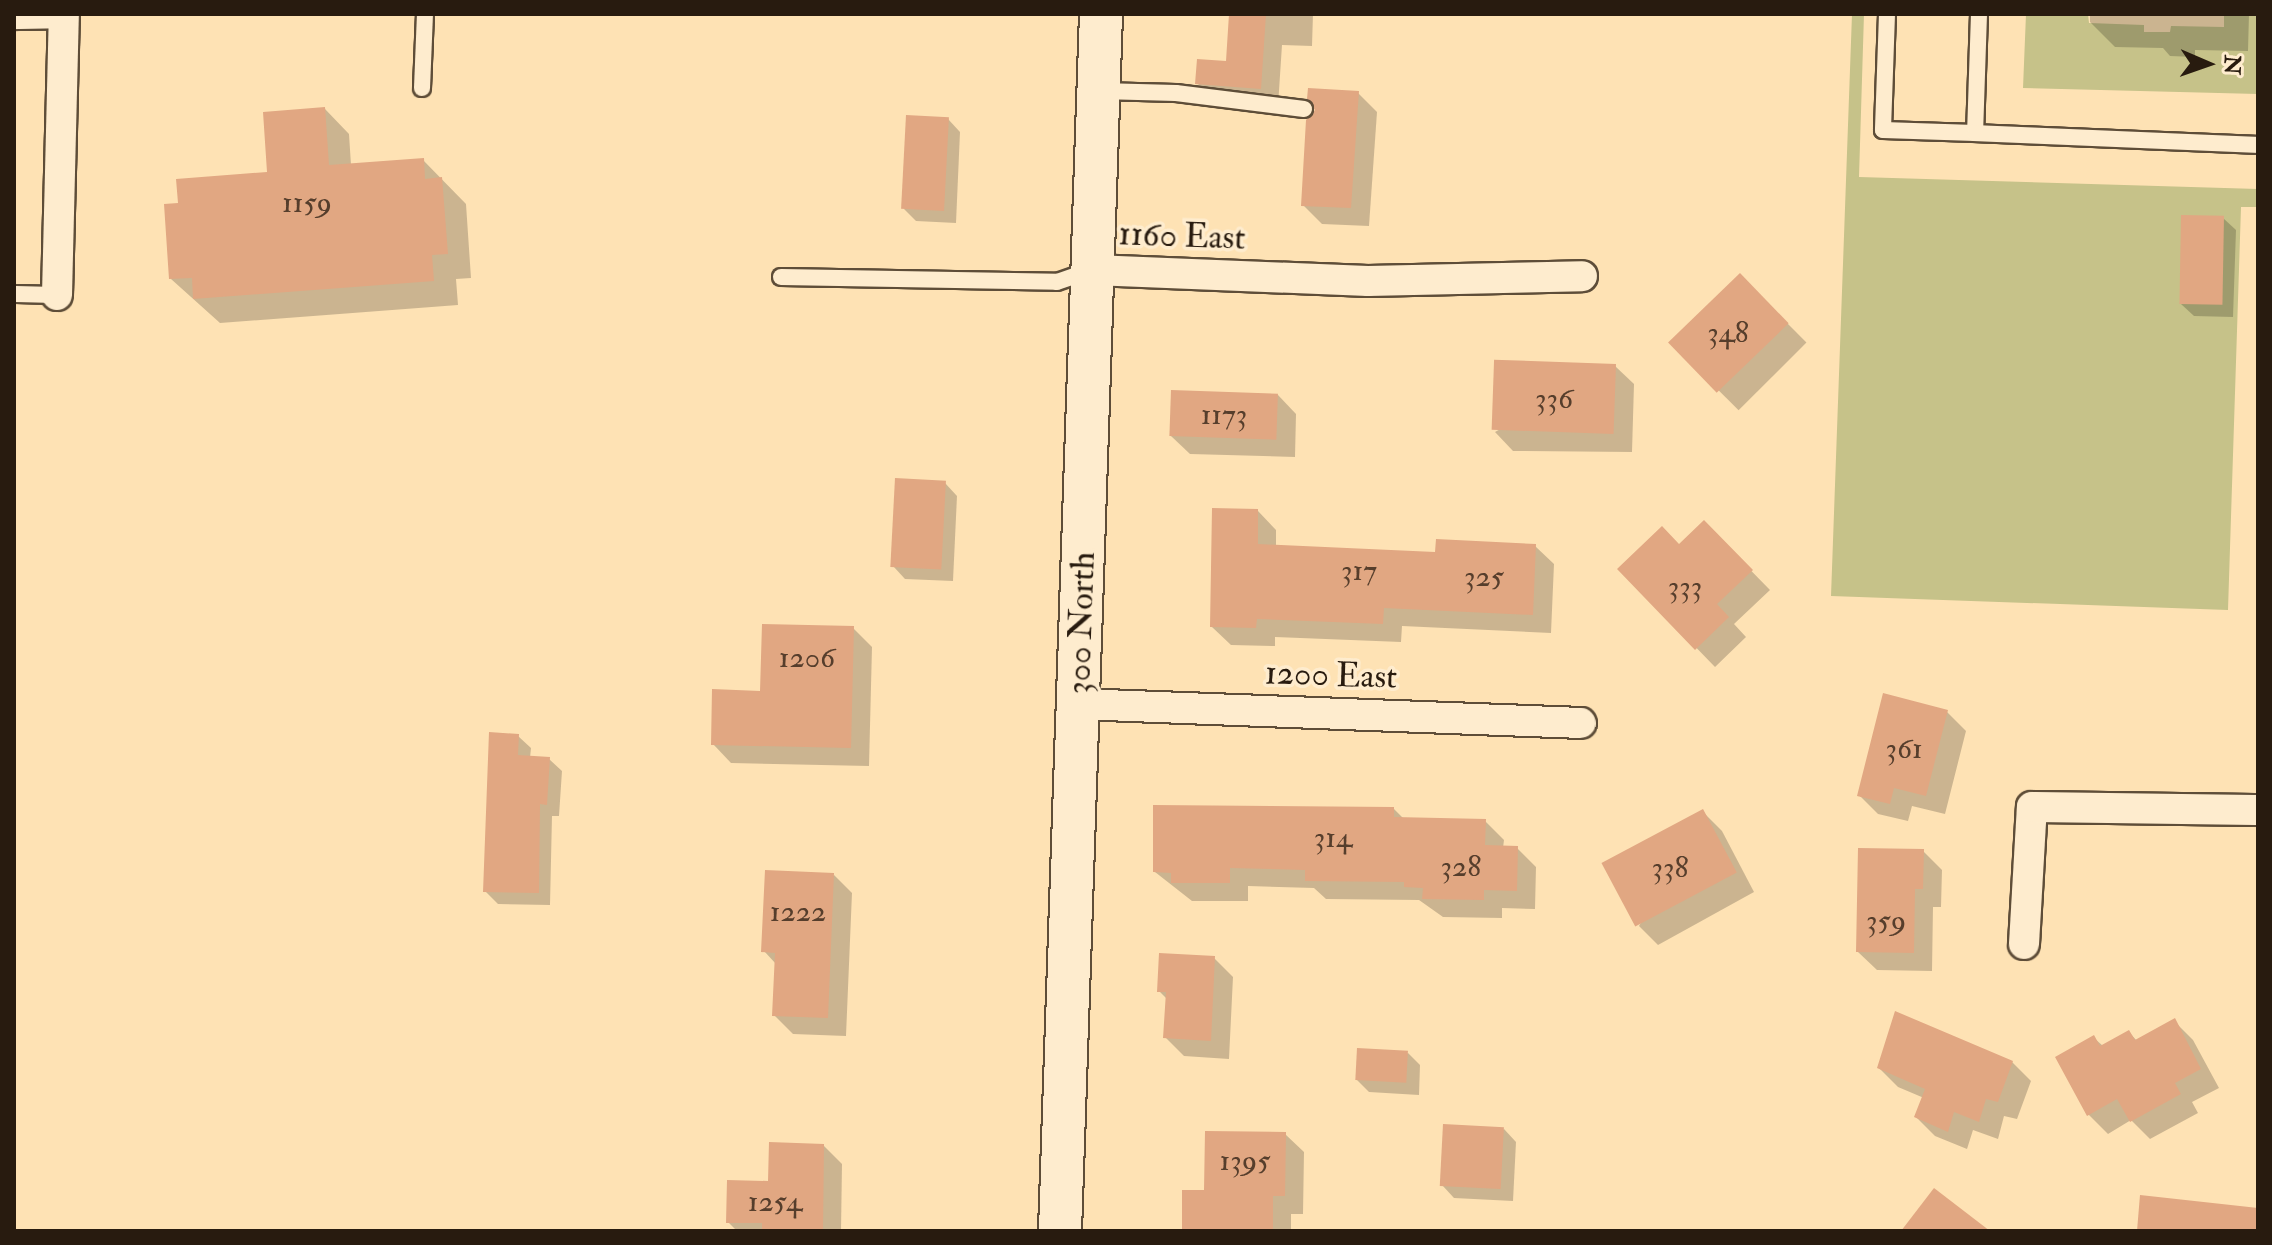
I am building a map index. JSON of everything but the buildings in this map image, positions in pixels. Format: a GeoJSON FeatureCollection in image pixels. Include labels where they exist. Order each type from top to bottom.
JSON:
{"type":"FeatureCollection","features":[{"type":"Feature","properties":{"kind":"street","name":"300 North"},"geometry":{"type":"LineString","coordinates":[[1060,1231],[1101,14]]}},
{"type":"Feature","properties":{"kind":"street"},"geometry":{"type":"LineString","coordinates":[[57,295],[64,17]]}},
{"type":"Feature","properties":{"kind":"street","name":"1160 East"},"geometry":{"type":"LineString","coordinates":[[1093,270],[1368,281],[1582,276]]}},
{"type":"Feature","properties":{"kind":"street","name":"1200 East"},"geometry":{"type":"LineString","coordinates":[[1078,704],[1581,723]]}},
{"type":"Feature","properties":{"kind":"street"},"geometry":{"type":"LineString","coordinates":[[2024,944],[2032,807],[2258,810]]}},
{"type":"Feature","properties":{"kind":"lane"},"geometry":{"type":"LineString","coordinates":[[422,88],[425,14]]}},
{"type":"Feature","properties":{"kind":"lane"},"geometry":{"type":"LineString","coordinates":[[1887,14],[1883,130],[2258,145]]}},
{"type":"Feature","properties":{"kind":"lane"},"geometry":{"type":"LineString","coordinates":[[1975,133],[1979,14]]}},
{"type":"Feature","properties":{"kind":"lane"},"geometry":{"type":"LineString","coordinates":[[14,21],[64,17]]}},
{"type":"Feature","properties":{"kind":"lane"},"geometry":{"type":"LineString","coordinates":[[1100,91],[1176,93],[1304,109]]}},
{"type":"Feature","properties":{"kind":"lane","name":"1160 East"},"geometry":{"type":"LineString","coordinates":[[781,277],[1057,282],[1093,270]]}},
{"type":"Feature","properties":{"kind":"lane"},"geometry":{"type":"LineString","coordinates":[[14,294],[57,295]]}},
{"type":"Feature","properties":{"kind":"shaded area"},"geometry":{"type":"Polygon","coordinates":[[[1852,14],[1864,14],[1859,177],[2258,189],[2258,207],[2241,207],[2228,610],[1831,596],[1852,14]]]}},
{"type":"Feature","properties":{"kind":"shaded area"},"geometry":{"type":"Polygon","coordinates":[[[2026,14],[2088,14],[2089,23],[2144,25],[2144,32],[2170,32],[2171,26],[2224,27],[2224,14],[2258,14],[2258,94],[2023,88],[2026,14]]]}}]}
